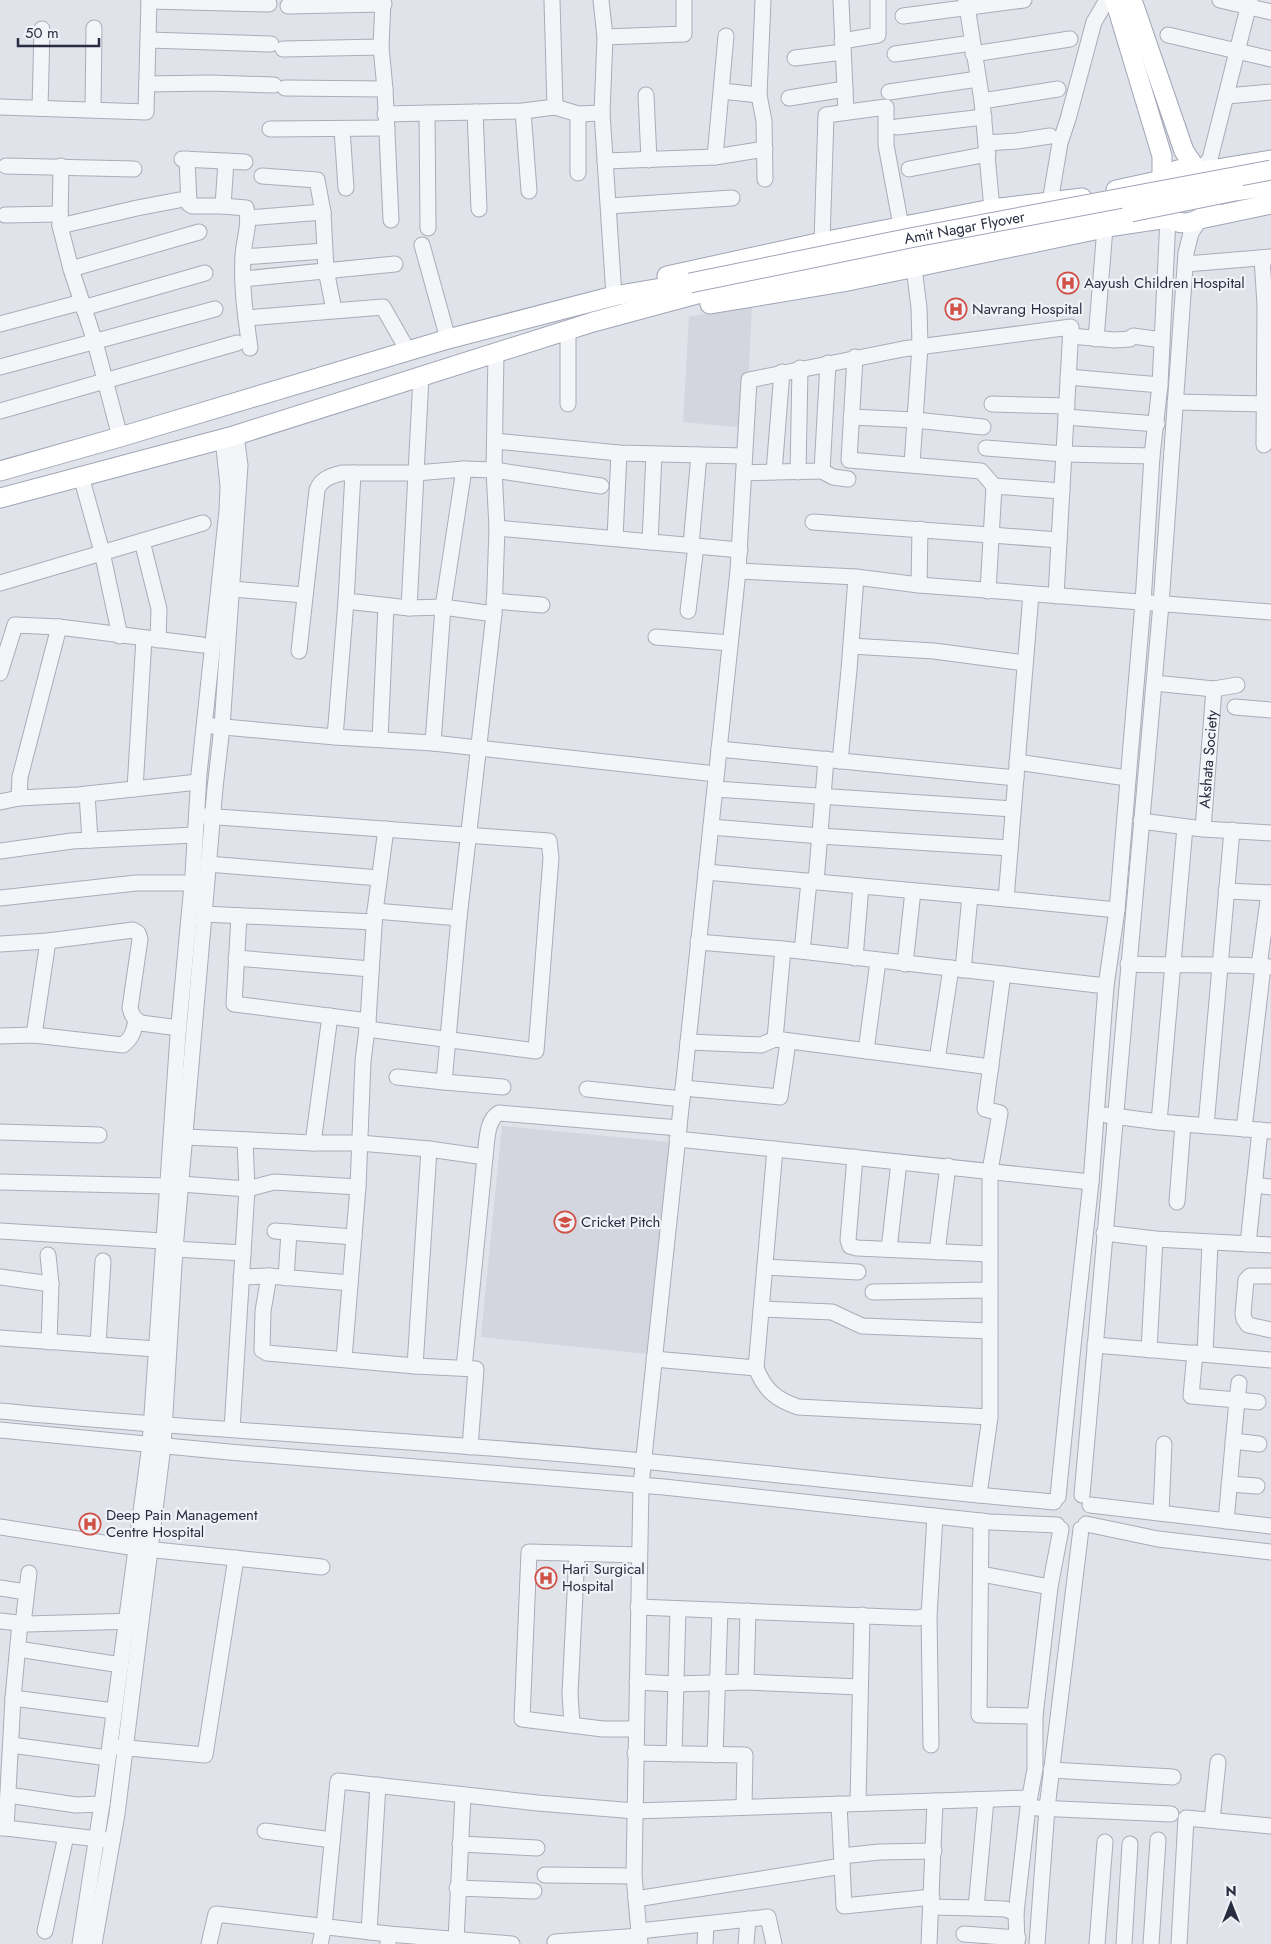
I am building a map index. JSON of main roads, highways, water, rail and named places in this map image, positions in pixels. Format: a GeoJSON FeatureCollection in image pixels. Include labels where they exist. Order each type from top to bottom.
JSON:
{"type":"FeatureCollection","features":[{"type":"Feature","properties":{"kind":"main road"},"geometry":{"type":"LineString","coordinates":[[1115,0],[1162,156],[1162,180]]}},
{"type":"Feature","properties":{"kind":"main road"},"geometry":{"type":"LineString","coordinates":[[1132,0],[1184,151],[1198,172],[1209,183],[1212,199],[1210,207],[1200,219]]}},
{"type":"Feature","properties":{"kind":"main road"},"geometry":{"type":"LineString","coordinates":[[1168,218],[1158,204],[1158,188],[1167,174],[1182,168],[1198,172],[1271,160]]}},
{"type":"Feature","properties":{"kind":"main road","name":"Amit Nagar Flyover"},"geometry":{"type":"LineString","coordinates":[[660,297],[929,235],[1271,170]]}},
{"type":"Feature","properties":{"kind":"main road"},"geometry":{"type":"LineString","coordinates":[[660,297],[668,275],[901,226],[992,209],[1085,197],[1162,180]]}},
{"type":"Feature","properties":{"kind":"main road","name":"Amit Nagar Flyover"},"geometry":{"type":"LineString","coordinates":[[692,289],[1271,186]]}},
{"type":"Feature","properties":{"kind":"main road"},"geometry":{"type":"LineString","coordinates":[[0,471],[448,339],[614,296],[660,297],[683,309],[843,282],[1105,228],[1168,218],[1184,224],[1271,204]]}},
{"type":"Feature","properties":{"kind":"main road"},"geometry":{"type":"LineString","coordinates":[[0,498],[229,437],[568,330],[660,297]]}},
{"type":"Feature","properties":{"kind":"place","name":"Aayush Children Hospital"},"geometry":{"type":"Point","coordinates":[1068,283]}},
{"type":"Feature","properties":{"kind":"place","name":"Navrang Hospital"},"geometry":{"type":"Point","coordinates":[956,309]}},
{"type":"Feature","properties":{"kind":"place","name":"Cricket Pitch"},"geometry":{"type":"Point","coordinates":[565,1222]}},
{"type":"Feature","properties":{"kind":"place","name":"Deep Pain Management Centre Hospital"},"geometry":{"type":"Point","coordinates":[90,1524]}},
{"type":"Feature","properties":{"kind":"place","name":"Hari Surgical Hospital"},"geometry":{"type":"Point","coordinates":[546,1578]}}]}
